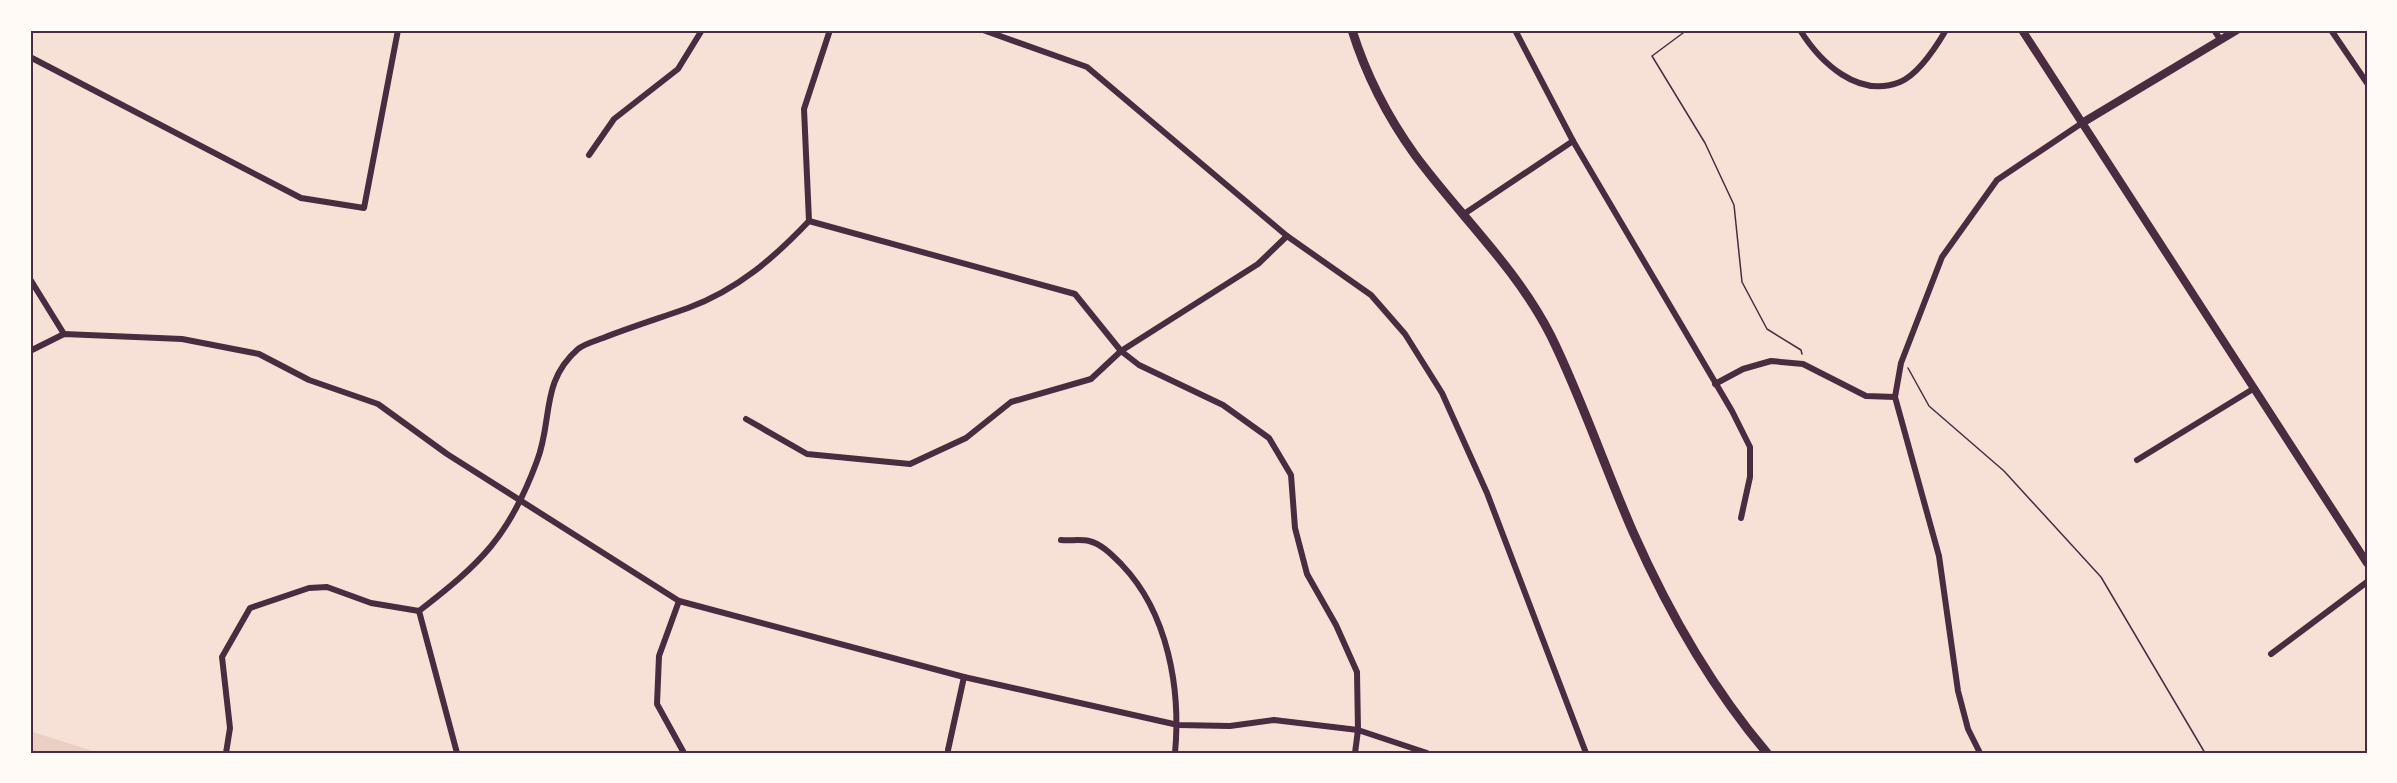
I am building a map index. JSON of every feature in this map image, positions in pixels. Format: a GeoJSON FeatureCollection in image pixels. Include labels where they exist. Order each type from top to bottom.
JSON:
{"type":"FeatureCollection","features":[{"type":"Feature","properties":{"kind":"main road"},"geometry":{"type":"LineString","coordinates":[[1352,30],[1365,71],[1389,115],[1415,155],[1519,281],[1551,336],[1634,534],[1681,628],[1725,699],[1767,753]]}},
{"type":"Feature","properties":{"kind":"street"},"geometry":{"type":"LineString","coordinates":[[30,57],[301,198],[364,208],[398,30]]}},
{"type":"Feature","properties":{"kind":"street"},"geometry":{"type":"LineString","coordinates":[[589,155],[614,119],[678,69],[702,30]]}},
{"type":"Feature","properties":{"kind":"street"},"geometry":{"type":"LineString","coordinates":[[226,753],[230,728],[222,657],[250,608],[309,588],[327,587],[371,603],[419,611],[469,572],[503,534],[522,500],[545,438],[548,398],[562,366],[580,347],[691,307],[741,283],[781,250],[809,221],[804,109],[830,30]]}},
{"type":"Feature","properties":{"kind":"street"},"geometry":{"type":"LineString","coordinates":[[983,30],[1087,67],[1287,236],[1371,295],[1405,334],[1442,393],[1487,493],[1586,753]]}},
{"type":"Feature","properties":{"kind":"street"},"geometry":{"type":"LineString","coordinates":[[1515,30],[1573,141],[1750,447],[1750,477],[1741,518]]}},
{"type":"Feature","properties":{"kind":"street"},"geometry":{"type":"LineString","coordinates":[[1800,30],[1814,52],[1844,77],[1870,87],[1900,82],[1931,55],[1946,30]]}},
{"type":"Feature","properties":{"kind":"street"},"geometry":{"type":"LineString","coordinates":[[2022,30],[2367,563]]}},
{"type":"Feature","properties":{"kind":"street"},"geometry":{"type":"LineString","coordinates":[[2214,30],[2220,39]]}},
{"type":"Feature","properties":{"kind":"street"},"geometry":{"type":"LineString","coordinates":[[1980,753],[1968,729],[1958,691],[1939,556],[1895,397],[1901,363],[1942,257],[1997,180],[2082,123],[2236,30]]}},
{"type":"Feature","properties":{"kind":"street"},"geometry":{"type":"LineString","coordinates":[[2331,30],[2367,83]]}},
{"type":"Feature","properties":{"kind":"street"},"geometry":{"type":"LineString","coordinates":[[1464,214],[1573,141]]}},
{"type":"Feature","properties":{"kind":"street"},"geometry":{"type":"LineString","coordinates":[[809,221],[1075,294],[1121,351],[1139,365],[1223,405],[1269,438],[1291,475],[1295,528],[1307,574],[1336,625],[1356,672],[1358,730],[1355,753]]}},
{"type":"Feature","properties":{"kind":"street"},"geometry":{"type":"LineString","coordinates":[[746,419],[807,454],[910,464],[966,438],[1011,402],[1091,379],[1121,351],[1258,264],[1287,236]]}},
{"type":"Feature","properties":{"kind":"street"},"geometry":{"type":"LineString","coordinates":[[30,279],[64,334]]}},
{"type":"Feature","properties":{"kind":"street"},"geometry":{"type":"LineString","coordinates":[[30,351],[64,334],[182,339],[259,354],[309,380],[378,404],[447,454],[679,601],[964,677],[1178,725],[1230,726],[1274,720],[1358,730],[1427,753]]}},
{"type":"Feature","properties":{"kind":"street"},"geometry":{"type":"LineString","coordinates":[[1715,384],[1743,369],[1771,361],[1803,364],[1866,396],[1895,397]]}},
{"type":"Feature","properties":{"kind":"street"},"geometry":{"type":"LineString","coordinates":[[2137,460],[2253,389]]}},
{"type":"Feature","properties":{"kind":"street"},"geometry":{"type":"LineString","coordinates":[[1061,540],[1090,541],[1109,552],[1136,579],[1154,612],[1173,671],[1178,725],[1175,753]]}},
{"type":"Feature","properties":{"kind":"street"},"geometry":{"type":"LineString","coordinates":[[2271,654],[2367,582]]}},
{"type":"Feature","properties":{"kind":"street"},"geometry":{"type":"LineString","coordinates":[[679,601],[659,656],[657,704],[684,753]]}},
{"type":"Feature","properties":{"kind":"street"},"geometry":{"type":"LineString","coordinates":[[419,611],[457,753]]}},
{"type":"Feature","properties":{"kind":"street"},"geometry":{"type":"LineString","coordinates":[[948,750],[964,677]]}},
{"type":"Feature","properties":{"kind":"path"},"geometry":{"type":"LineString","coordinates":[[1687,30],[1652,56],[1705,143],[1734,205],[1742,282],[1767,329],[1801,350],[1803,364]]}},
{"type":"Feature","properties":{"kind":"path"},"geometry":{"type":"LineString","coordinates":[[1901,363],[1909,370],[1929,406],[2004,471],[2101,577],[2205,753]]}},
{"type":"Feature","properties":{"kind":"shaded area"},"geometry":{"type":"Polygon","coordinates":[[[30,731],[99,753],[30,753],[30,731]]]}}]}
